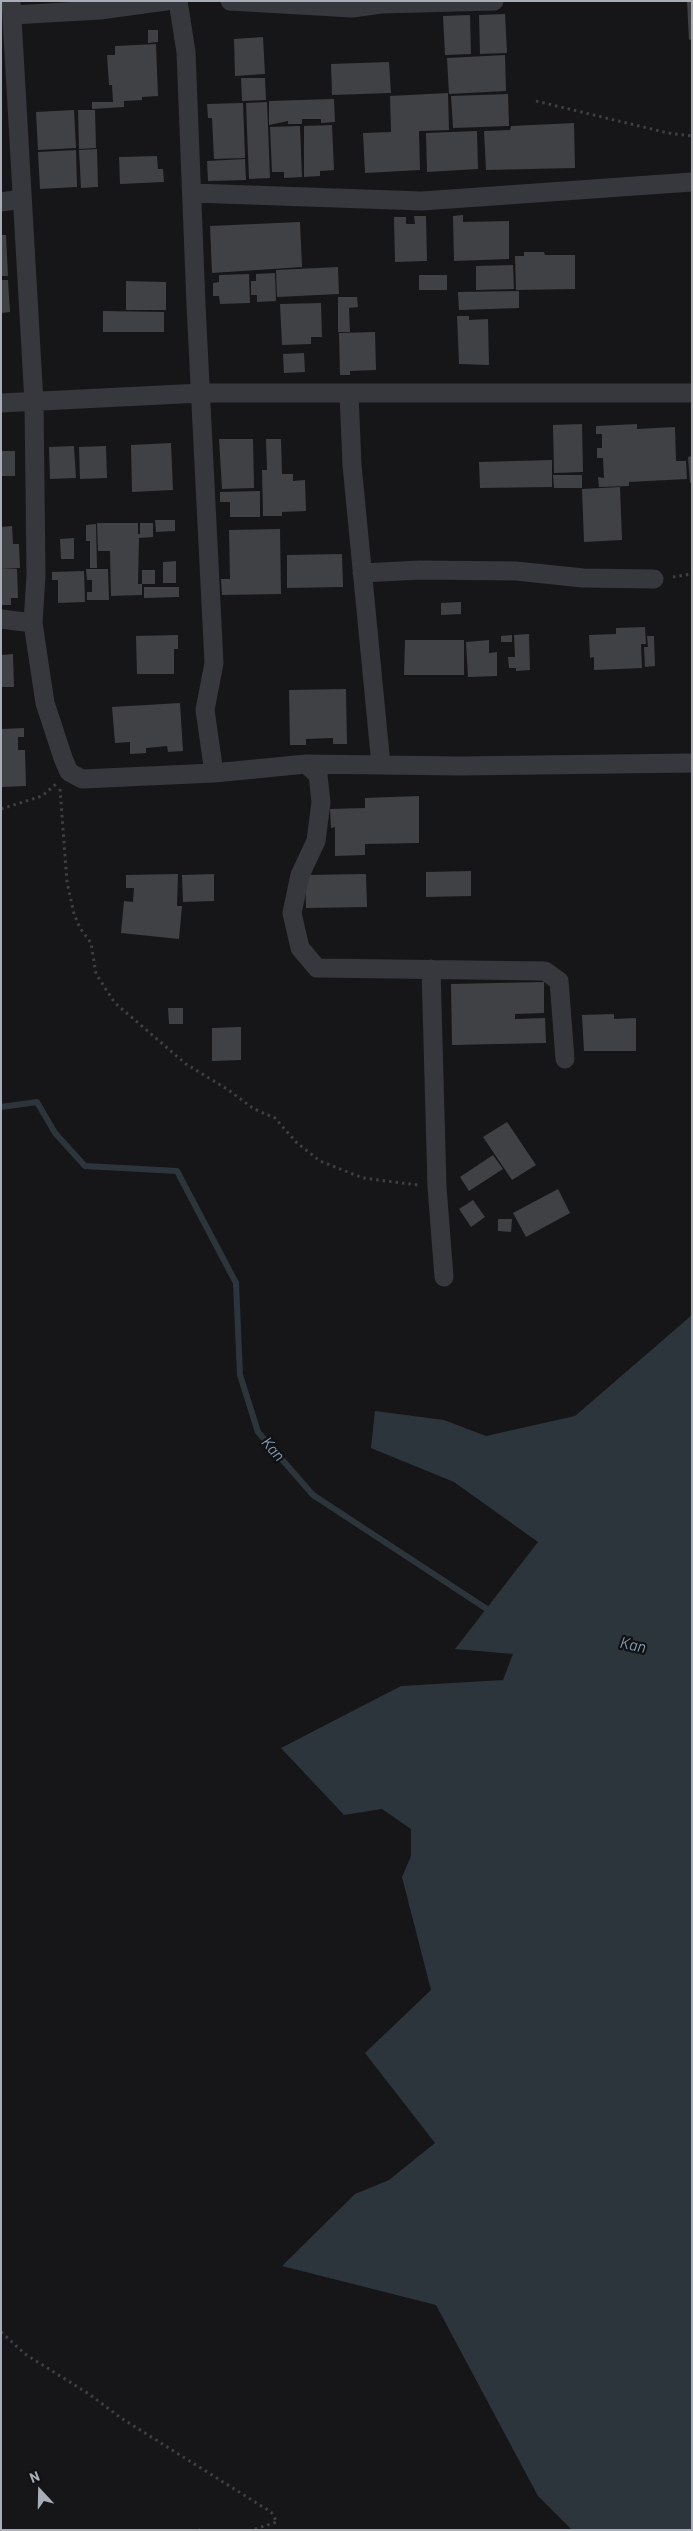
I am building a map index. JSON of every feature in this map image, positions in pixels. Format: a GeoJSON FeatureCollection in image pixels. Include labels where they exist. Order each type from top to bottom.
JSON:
{"type":"FeatureCollection","features":[{"type":"Feature","properties":{"kind":"street"},"geometry":{"type":"LineString","coordinates":[[166,1],[100,10],[11,8],[34,402],[36,575],[34,623],[45,703],[69,772],[82,779],[214,773],[306,764],[692,764]]}},
{"type":"Feature","properties":{"kind":"street"},"geometry":{"type":"LineString","coordinates":[[178,1],[186,52],[214,663],[205,710],[214,773]]}},
{"type":"Feature","properties":{"kind":"street"},"geometry":{"type":"LineString","coordinates":[[230,1],[352,8],[381,2],[494,1]]}},
{"type":"Feature","properties":{"kind":"street"},"geometry":{"type":"LineString","coordinates":[[193,193],[422,201],[692,182]]}},
{"type":"Feature","properties":{"kind":"street"},"geometry":{"type":"LineString","coordinates":[[1,202],[22,199]]}},
{"type":"Feature","properties":{"kind":"street"},"geometry":{"type":"LineString","coordinates":[[1,403],[201,393],[692,393]]}},
{"type":"Feature","properties":{"kind":"street"},"geometry":{"type":"LineString","coordinates":[[349,394],[352,465],[381,765]]}},
{"type":"Feature","properties":{"kind":"street"},"geometry":{"type":"LineString","coordinates":[[362,573],[420,570],[507,571],[583,578],[654,580]]}},
{"type":"Feature","properties":{"kind":"street"},"geometry":{"type":"LineString","coordinates":[[1,619],[34,623]]}},
{"type":"Feature","properties":{"kind":"street"},"geometry":{"type":"LineString","coordinates":[[306,764],[318,775],[321,802],[316,841],[300,875],[292,913],[300,948],[317,968],[545,970],[559,981],[565,1059]]}},
{"type":"Feature","properties":{"kind":"street"},"geometry":{"type":"LineString","coordinates":[[431,969],[437,1187],[444,1277]]}},
{"type":"Feature","properties":{"kind":"path"},"geometry":{"type":"LineString","coordinates":[[536,102],[668,133],[692,136]]}},
{"type":"Feature","properties":{"kind":"path"},"geometry":{"type":"LineString","coordinates":[[1,809],[42,796],[60,781],[68,882],[74,914],[80,928],[91,943],[96,974],[100,984],[114,1003],[186,1064],[227,1089],[254,1109],[275,1118],[296,1142],[320,1161],[363,1178],[437,1187]]}},
{"type":"Feature","properties":{"kind":"path"},"geometry":{"type":"LineString","coordinates":[[1,2332],[25,2354],[89,2394],[121,2418],[271,2512],[277,2522],[252,2530]]}},
{"type":"Feature","properties":{"kind":"water"},"geometry":{"type":"Polygon","coordinates":[[[692,1315],[692,2530],[572,2530],[538,2496],[436,2305],[282,2266],[355,2194],[389,2180],[435,2143],[365,2053],[431,1990],[402,1877],[411,1856],[411,1829],[382,1809],[344,1815],[281,1748],[401,1686],[503,1680],[513,1654],[455,1649],[538,1542],[454,1482],[371,1448],[375,1411],[444,1420],[486,1436],[575,1416],[692,1315]]]}},
{"type":"Feature","properties":{"kind":"building"},"geometry":{"type":"Polygon","coordinates":[[[687,1],[692,1],[692,39],[689,40],[687,1]]]}},
{"type":"Feature","properties":{"kind":"building"},"geometry":{"type":"Polygon","coordinates":[[[505,14],[507,53],[480,54],[479,15],[505,14]]]}},
{"type":"Feature","properties":{"kind":"building"},"geometry":{"type":"Polygon","coordinates":[[[470,15],[471,54],[445,55],[443,16],[470,15]]]}},
{"type":"Feature","properties":{"kind":"building"},"geometry":{"type":"Polygon","coordinates":[[[148,30],[158,30],[158,42],[148,43],[148,30]]]}},
{"type":"Feature","properties":{"kind":"building"},"geometry":{"type":"Polygon","coordinates":[[[263,37],[265,74],[235,76],[234,39],[263,37]]]}},
{"type":"Feature","properties":{"kind":"building"},"geometry":{"type":"Polygon","coordinates":[[[156,44],[158,96],[142,97],[142,100],[124,101],[124,107],[92,109],[92,102],[113,102],[112,85],[109,85],[107,55],[115,55],[115,46],[156,44]]]}},
{"type":"Feature","properties":{"kind":"building"},"geometry":{"type":"Polygon","coordinates":[[[505,55],[506,91],[449,94],[447,58],[505,55]]]}},
{"type":"Feature","properties":{"kind":"building"},"geometry":{"type":"Polygon","coordinates":[[[389,62],[391,93],[332,95],[331,64],[389,62]]]}},
{"type":"Feature","properties":{"kind":"building"},"geometry":{"type":"Polygon","coordinates":[[[241,78],[265,78],[266,100],[242,101],[241,78]]]}},
{"type":"Feature","properties":{"kind":"building"},"geometry":{"type":"Polygon","coordinates":[[[448,93],[449,130],[419,131],[420,170],[365,173],[363,133],[391,132],[390,96],[448,93]]]}},
{"type":"Feature","properties":{"kind":"building"},"geometry":{"type":"Polygon","coordinates":[[[508,94],[509,126],[453,128],[451,96],[508,94]]]}},
{"type":"Feature","properties":{"kind":"building"},"geometry":{"type":"Polygon","coordinates":[[[334,99],[335,122],[321,123],[321,119],[302,119],[302,124],[288,124],[288,121],[269,125],[269,101],[334,99]]]}},
{"type":"Feature","properties":{"kind":"building"},"geometry":{"type":"Polygon","coordinates":[[[267,102],[270,178],[249,179],[246,103],[267,102]]]}},
{"type":"Feature","properties":{"kind":"building"},"geometry":{"type":"Polygon","coordinates":[[[243,103],[245,158],[214,159],[212,118],[208,118],[207,104],[243,103]]]}},
{"type":"Feature","properties":{"kind":"building"},"geometry":{"type":"Polygon","coordinates":[[[74,110],[76,148],[38,150],[36,112],[74,110]]]}},
{"type":"Feature","properties":{"kind":"building"},"geometry":{"type":"Polygon","coordinates":[[[78,110],[95,110],[96,148],[79,149],[78,110]]]}},
{"type":"Feature","properties":{"kind":"building"},"geometry":{"type":"Polygon","coordinates":[[[574,123],[575,168],[486,170],[484,131],[510,130],[511,126],[574,123]]]}},
{"type":"Feature","properties":{"kind":"building"},"geometry":{"type":"Polygon","coordinates":[[[332,125],[334,170],[320,171],[320,176],[304,177],[304,126],[332,125]]]}},
{"type":"Feature","properties":{"kind":"building"},"geometry":{"type":"Polygon","coordinates":[[[300,126],[302,177],[284,178],[284,172],[272,172],[270,127],[300,126]]]}},
{"type":"Feature","properties":{"kind":"building"},"geometry":{"type":"Polygon","coordinates":[[[477,131],[478,169],[427,172],[426,133],[477,131]]]}},
{"type":"Feature","properties":{"kind":"building"},"geometry":{"type":"Polygon","coordinates":[[[97,149],[98,187],[81,188],[79,150],[97,149]]]}},
{"type":"Feature","properties":{"kind":"building"},"geometry":{"type":"Polygon","coordinates":[[[76,150],[77,187],[40,189],[38,152],[76,150]]]}},
{"type":"Feature","properties":{"kind":"building"},"geometry":{"type":"Polygon","coordinates":[[[157,156],[158,169],[163,169],[164,182],[120,184],[119,157],[157,156]]]}},
{"type":"Feature","properties":{"kind":"building"},"geometry":{"type":"Polygon","coordinates":[[[245,159],[246,180],[208,181],[207,161],[245,159]]]}},
{"type":"Feature","properties":{"kind":"building"},"geometry":{"type":"Polygon","coordinates":[[[463,215],[463,222],[509,221],[509,259],[454,261],[453,216],[463,215]]]}},
{"type":"Feature","properties":{"kind":"building"},"geometry":{"type":"Polygon","coordinates":[[[414,216],[426,216],[427,261],[395,262],[394,217],[406,217],[406,224],[415,224],[414,216]]]}},
{"type":"Feature","properties":{"kind":"building"},"geometry":{"type":"Polygon","coordinates":[[[300,222],[302,267],[212,273],[210,226],[300,222]]]}},
{"type":"Feature","properties":{"kind":"building"},"geometry":{"type":"Polygon","coordinates":[[[1,235],[6,235],[8,276],[1,276],[1,235]]]}},
{"type":"Feature","properties":{"kind":"building"},"geometry":{"type":"Polygon","coordinates":[[[524,252],[544,252],[545,255],[575,255],[575,289],[516,290],[515,256],[524,256],[524,252]]]}},
{"type":"Feature","properties":{"kind":"building"},"geometry":{"type":"Polygon","coordinates":[[[513,265],[514,289],[476,290],[476,266],[513,265]]]}},
{"type":"Feature","properties":{"kind":"building"},"geometry":{"type":"Polygon","coordinates":[[[338,267],[339,294],[277,297],[276,270],[338,267]]]}},
{"type":"Feature","properties":{"kind":"building"},"geometry":{"type":"Polygon","coordinates":[[[275,273],[276,301],[257,302],[257,295],[251,295],[251,281],[256,281],[256,274],[275,273]]]}},
{"type":"Feature","properties":{"kind":"building"},"geometry":{"type":"Polygon","coordinates":[[[249,274],[250,303],[220,304],[219,296],[213,296],[213,283],[219,282],[219,275],[249,274]]]}},
{"type":"Feature","properties":{"kind":"building"},"geometry":{"type":"Polygon","coordinates":[[[419,275],[447,275],[447,290],[419,290],[419,275]]]}},
{"type":"Feature","properties":{"kind":"building"},"geometry":{"type":"Polygon","coordinates":[[[1,280],[8,280],[10,312],[1,313],[1,280]]]}},
{"type":"Feature","properties":{"kind":"building"},"geometry":{"type":"Polygon","coordinates":[[[126,281],[166,282],[166,310],[126,310],[126,281]]]}},
{"type":"Feature","properties":{"kind":"building"},"geometry":{"type":"Polygon","coordinates":[[[519,291],[519,308],[459,310],[458,292],[519,291]]]}},
{"type":"Feature","properties":{"kind":"building"},"geometry":{"type":"Polygon","coordinates":[[[338,297],[357,297],[358,307],[349,308],[350,332],[338,332],[338,297]]]}},
{"type":"Feature","properties":{"kind":"building"},"geometry":{"type":"Polygon","coordinates":[[[321,303],[322,337],[311,337],[311,344],[282,345],[280,304],[321,303]]]}},
{"type":"Feature","properties":{"kind":"building"},"geometry":{"type":"Polygon","coordinates":[[[103,311],[164,312],[164,332],[103,332],[103,311]]]}},
{"type":"Feature","properties":{"kind":"building"},"geometry":{"type":"Polygon","coordinates":[[[457,316],[469,316],[469,320],[488,319],[489,365],[459,364],[457,316]]]}},
{"type":"Feature","properties":{"kind":"building"},"geometry":{"type":"Polygon","coordinates":[[[375,332],[376,370],[350,371],[350,375],[340,375],[339,333],[375,332]]]}},
{"type":"Feature","properties":{"kind":"building"},"geometry":{"type":"Polygon","coordinates":[[[304,353],[305,372],[284,373],[283,354],[304,353]]]}},
{"type":"Feature","properties":{"kind":"building"},"geometry":{"type":"Polygon","coordinates":[[[582,424],[583,472],[554,473],[553,425],[582,424]]]}},
{"type":"Feature","properties":{"kind":"building"},"geometry":{"type":"Polygon","coordinates":[[[637,424],[637,429],[675,427],[676,461],[686,461],[687,479],[629,482],[629,486],[599,487],[598,477],[604,478],[603,458],[597,458],[597,448],[602,448],[602,434],[596,434],[596,426],[637,424]]]}},
{"type":"Feature","properties":{"kind":"building"},"geometry":{"type":"Polygon","coordinates":[[[219,439],[253,439],[254,488],[222,489],[219,439]]]}},
{"type":"Feature","properties":{"kind":"building"},"geometry":{"type":"Polygon","coordinates":[[[266,439],[281,439],[282,474],[293,474],[293,481],[305,480],[306,511],[282,512],[282,516],[263,516],[262,470],[267,470],[266,439]]]}},
{"type":"Feature","properties":{"kind":"building"},"geometry":{"type":"Polygon","coordinates":[[[171,443],[173,490],[132,492],[131,445],[171,443]]]}},
{"type":"Feature","properties":{"kind":"building"},"geometry":{"type":"Polygon","coordinates":[[[74,446],[76,478],[50,479],[49,447],[74,446]]]}},
{"type":"Feature","properties":{"kind":"building"},"geometry":{"type":"Polygon","coordinates":[[[106,446],[107,478],[80,479],[79,447],[106,446]]]}},
{"type":"Feature","properties":{"kind":"building"},"geometry":{"type":"Polygon","coordinates":[[[1,451],[15,451],[15,476],[1,476],[1,451]]]}},
{"type":"Feature","properties":{"kind":"building"},"geometry":{"type":"Polygon","coordinates":[[[692,456],[692,483],[690,483],[688,457],[692,456]]]}},
{"type":"Feature","properties":{"kind":"building"},"geometry":{"type":"Polygon","coordinates":[[[552,460],[552,487],[480,488],[479,462],[552,460]]]}},
{"type":"Feature","properties":{"kind":"building"},"geometry":{"type":"Polygon","coordinates":[[[553,475],[582,475],[582,488],[554,488],[553,475]]]}},
{"type":"Feature","properties":{"kind":"building"},"geometry":{"type":"Polygon","coordinates":[[[620,487],[622,540],[584,542],[582,489],[620,487]]]}},
{"type":"Feature","properties":{"kind":"building"},"geometry":{"type":"Polygon","coordinates":[[[260,491],[260,517],[230,517],[230,502],[220,502],[220,492],[260,491]]]}},
{"type":"Feature","properties":{"kind":"building"},"geometry":{"type":"Polygon","coordinates":[[[155,520],[175,520],[175,531],[156,532],[155,520]]]}},
{"type":"Feature","properties":{"kind":"building"},"geometry":{"type":"Polygon","coordinates":[[[97,523],[138,523],[138,534],[140,534],[140,523],[153,523],[153,537],[139,538],[138,584],[142,584],[142,595],[111,596],[110,551],[98,551],[97,523]]]}},
{"type":"Feature","properties":{"kind":"building"},"geometry":{"type":"Polygon","coordinates":[[[96,524],[97,568],[90,568],[90,541],[86,541],[86,525],[96,524]]]}},
{"type":"Feature","properties":{"kind":"building"},"geometry":{"type":"Polygon","coordinates":[[[12,526],[13,544],[19,544],[20,568],[1,569],[1,527],[12,526]]]}},
{"type":"Feature","properties":{"kind":"building"},"geometry":{"type":"Polygon","coordinates":[[[280,529],[281,594],[222,595],[221,579],[230,579],[229,530],[280,529]]]}},
{"type":"Feature","properties":{"kind":"building"},"geometry":{"type":"Polygon","coordinates":[[[74,538],[74,559],[61,559],[60,539],[74,538]]]}},
{"type":"Feature","properties":{"kind":"building"},"geometry":{"type":"Polygon","coordinates":[[[342,554],[343,587],[287,588],[287,555],[342,554]]]}},
{"type":"Feature","properties":{"kind":"building"},"geometry":{"type":"Polygon","coordinates":[[[176,561],[176,583],[163,583],[163,562],[176,561]]]}},
{"type":"Feature","properties":{"kind":"building"},"geometry":{"type":"Polygon","coordinates":[[[1,569],[17,569],[18,598],[11,598],[11,605],[1,605],[1,569]]]}},
{"type":"Feature","properties":{"kind":"building"},"geometry":{"type":"Polygon","coordinates":[[[86,569],[108,569],[109,600],[87,600],[87,592],[92,592],[92,580],[87,580],[86,569]]]}},
{"type":"Feature","properties":{"kind":"building"},"geometry":{"type":"Polygon","coordinates":[[[142,570],[155,570],[155,584],[142,584],[142,570]]]}},
{"type":"Feature","properties":{"kind":"building"},"geometry":{"type":"Polygon","coordinates":[[[84,571],[85,602],[58,603],[58,580],[52,580],[52,572],[84,571]]]}},
{"type":"Feature","properties":{"kind":"building"},"geometry":{"type":"Polygon","coordinates":[[[144,587],[179,587],[179,597],[144,598],[144,587]]]}},
{"type":"Feature","properties":{"kind":"building"},"geometry":{"type":"Polygon","coordinates":[[[461,602],[461,614],[441,615],[441,603],[461,602]]]}},
{"type":"Feature","properties":{"kind":"building"},"geometry":{"type":"Polygon","coordinates":[[[645,627],[646,644],[641,644],[642,668],[594,670],[594,657],[590,658],[589,635],[616,634],[616,628],[645,627]]]}},
{"type":"Feature","properties":{"kind":"building"},"geometry":{"type":"Polygon","coordinates":[[[529,634],[530,670],[516,671],[516,668],[509,668],[508,657],[515,657],[514,635],[529,634]]]}},
{"type":"Feature","properties":{"kind":"building"},"geometry":{"type":"Polygon","coordinates":[[[178,635],[178,649],[174,649],[174,674],[137,674],[136,636],[178,635]]]}},
{"type":"Feature","properties":{"kind":"building"},"geometry":{"type":"Polygon","coordinates":[[[512,635],[512,642],[501,642],[501,636],[512,635]]]}},
{"type":"Feature","properties":{"kind":"building"},"geometry":{"type":"Polygon","coordinates":[[[647,636],[654,636],[655,666],[645,667],[644,647],[648,647],[647,636]]]}},
{"type":"Feature","properties":{"kind":"building"},"geometry":{"type":"Polygon","coordinates":[[[405,640],[464,640],[464,675],[404,675],[405,640]]]}},
{"type":"Feature","properties":{"kind":"building"},"geometry":{"type":"Polygon","coordinates":[[[489,640],[489,653],[497,652],[497,676],[468,677],[466,642],[489,640]]]}},
{"type":"Feature","properties":{"kind":"building"},"geometry":{"type":"Polygon","coordinates":[[[13,654],[14,687],[1,687],[1,655],[13,654]]]}},
{"type":"Feature","properties":{"kind":"building"},"geometry":{"type":"Polygon","coordinates":[[[346,689],[347,744],[333,744],[333,738],[306,739],[306,745],[290,745],[289,690],[346,689]]]}},
{"type":"Feature","properties":{"kind":"building"},"geometry":{"type":"Polygon","coordinates":[[[180,703],[183,751],[168,752],[167,746],[146,748],[146,753],[130,754],[130,742],[115,743],[112,707],[180,703]]]}},
{"type":"Feature","properties":{"kind":"building"},"geometry":{"type":"Polygon","coordinates":[[[24,728],[24,737],[18,737],[18,750],[25,750],[26,786],[1,787],[1,729],[24,728]]]}},
{"type":"Feature","properties":{"kind":"building"},"geometry":{"type":"Polygon","coordinates":[[[419,796],[419,843],[365,844],[365,855],[335,856],[335,827],[331,828],[330,809],[365,808],[365,798],[419,796]]]}},
{"type":"Feature","properties":{"kind":"building"},"geometry":{"type":"Polygon","coordinates":[[[471,871],[471,896],[426,897],[426,872],[471,871]]]}},
{"type":"Feature","properties":{"kind":"building"},"geometry":{"type":"Polygon","coordinates":[[[178,874],[177,906],[182,906],[179,939],[121,933],[124,901],[133,902],[134,888],[126,888],[126,875],[178,874]]]}},
{"type":"Feature","properties":{"kind":"building"},"geometry":{"type":"Polygon","coordinates":[[[214,874],[214,901],[183,902],[182,875],[214,874]]]}},
{"type":"Feature","properties":{"kind":"building"},"geometry":{"type":"Polygon","coordinates":[[[366,874],[367,907],[306,908],[305,875],[366,874]]]}},
{"type":"Feature","properties":{"kind":"building"},"geometry":{"type":"Polygon","coordinates":[[[544,982],[544,1013],[515,1014],[515,1019],[545,1018],[546,1043],[452,1045],[451,984],[544,982]]]}},
{"type":"Feature","properties":{"kind":"building"},"geometry":{"type":"Polygon","coordinates":[[[168,1008],[183,1008],[183,1024],[169,1024],[168,1008]]]}},
{"type":"Feature","properties":{"kind":"building"},"geometry":{"type":"Polygon","coordinates":[[[614,1014],[614,1019],[636,1018],[636,1051],[584,1051],[582,1015],[614,1014]]]}},
{"type":"Feature","properties":{"kind":"building"},"geometry":{"type":"Polygon","coordinates":[[[241,1027],[241,1060],[212,1061],[212,1028],[241,1027]]]}},
{"type":"Feature","properties":{"kind":"building"},"geometry":{"type":"Polygon","coordinates":[[[507,1122],[536,1165],[512,1180],[483,1137],[507,1122]]]}},
{"type":"Feature","properties":{"kind":"building"},"geometry":{"type":"Polygon","coordinates":[[[493,1155],[503,1169],[469,1191],[460,1177],[493,1155]]]}},
{"type":"Feature","properties":{"kind":"building"},"geometry":{"type":"Polygon","coordinates":[[[558,1189],[570,1213],[526,1237],[513,1213],[558,1189]]]}},
{"type":"Feature","properties":{"kind":"building"},"geometry":{"type":"Polygon","coordinates":[[[473,1200],[485,1217],[471,1227],[459,1209],[473,1200]]]}},
{"type":"Feature","properties":{"kind":"building"},"geometry":{"type":"Polygon","coordinates":[[[498,1219],[512,1219],[511,1232],[498,1231],[498,1219]]]}},
{"type":"Feature","properties":{"kind":"waterway","name":"Kan"},"geometry":{"type":"LineString","coordinates":[[1,1107],[37,1102],[55,1133],[85,1166],[177,1171],[236,1283],[240,1375],[258,1432],[313,1495],[493,1613]]}}]}
